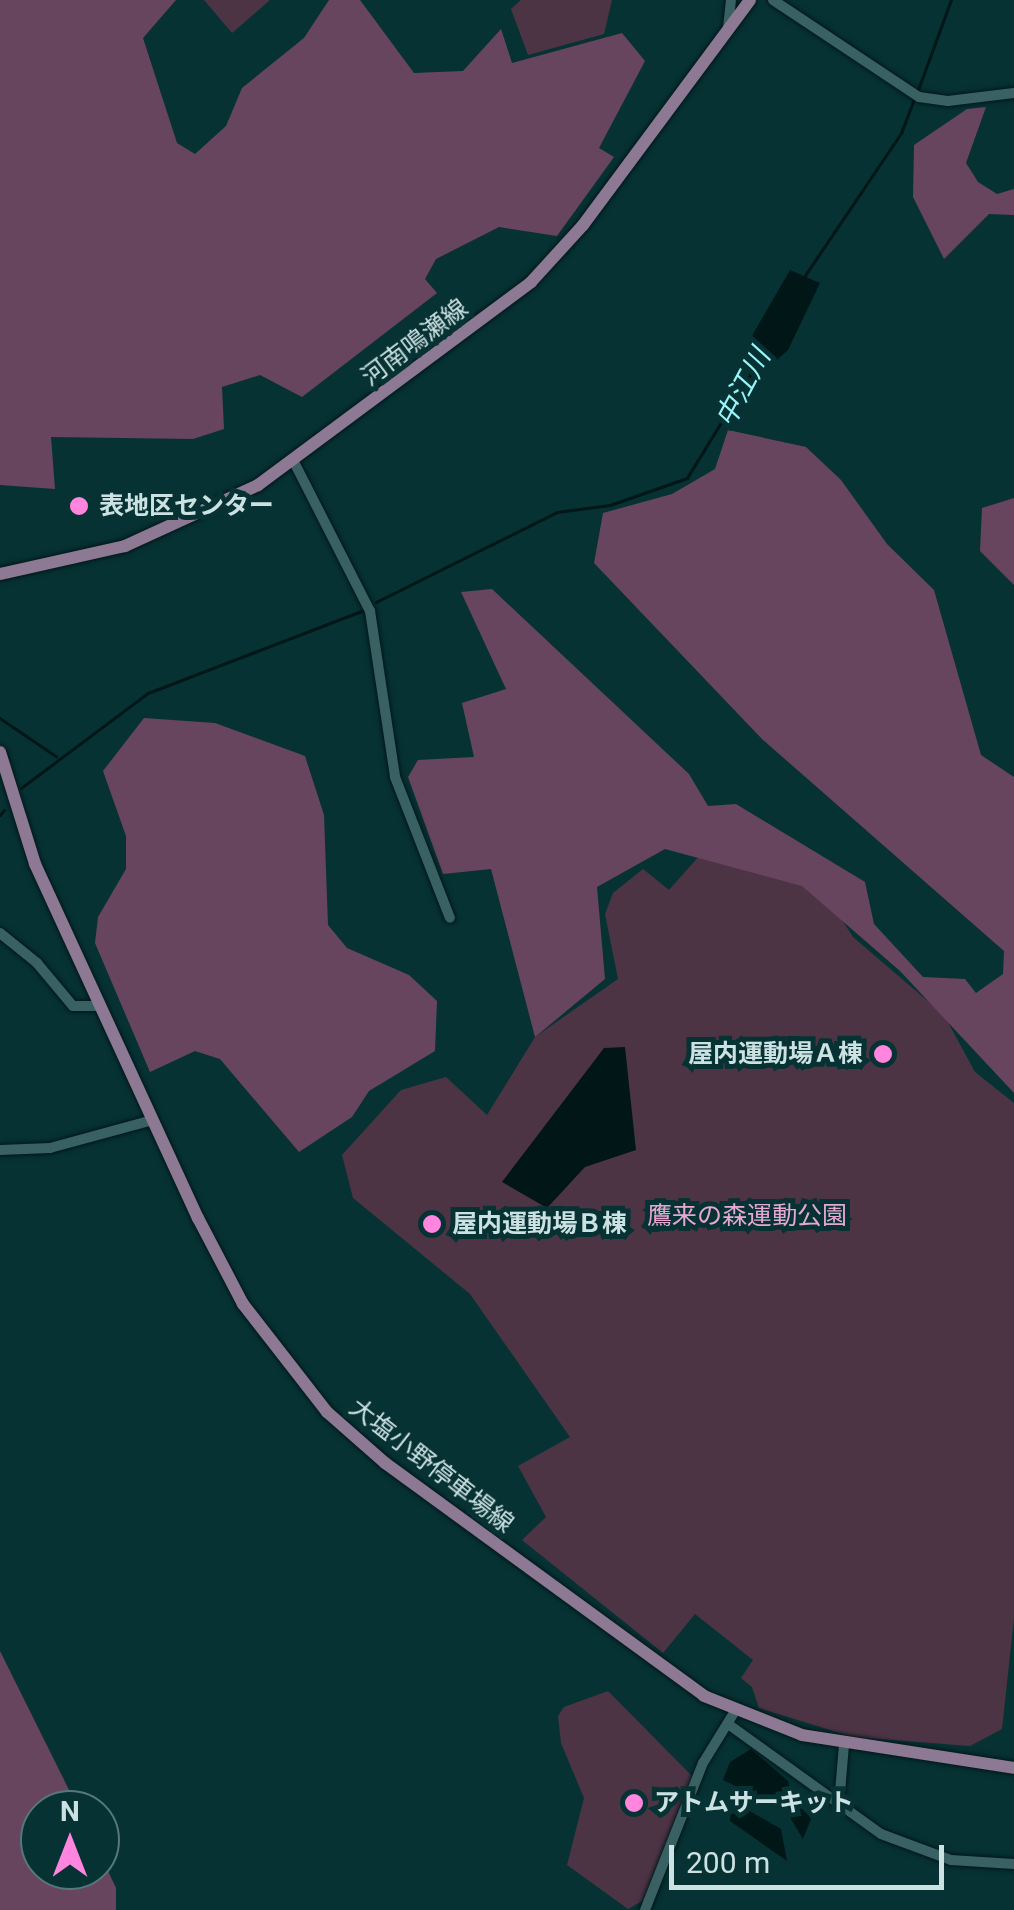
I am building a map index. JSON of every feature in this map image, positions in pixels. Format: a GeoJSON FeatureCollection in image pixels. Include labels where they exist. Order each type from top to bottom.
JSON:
{"type":"FeatureCollection","features":[{"type":"Feature","properties":{"kind":"main road","name":"河南鳴瀬線"},"geometry":{"type":"LineString","coordinates":[[0,574],[158,534],[294,462],[547,268],[750,0]]}},
{"type":"Feature","properties":{"kind":"main road","name":"大塩小野停車場線"},"geometry":{"type":"LineString","coordinates":[[0,757],[35,864],[243,1304],[327,1412],[674,1678],[732,1718],[844,1745],[1014,1768]]}},
{"type":"Feature","properties":{"kind":"street"},"geometry":{"type":"LineString","coordinates":[[728,29],[731,0]]}},
{"type":"Feature","properties":{"kind":"street"},"geometry":{"type":"LineString","coordinates":[[773,0],[916,95],[948,101],[1014,93]]}},
{"type":"Feature","properties":{"kind":"street"},"geometry":{"type":"LineString","coordinates":[[294,462],[370,611],[395,778],[426,869],[450,918]]}},
{"type":"Feature","properties":{"kind":"street"},"geometry":{"type":"LineString","coordinates":[[0,933],[38,963],[74,1006],[100,1006]]}},
{"type":"Feature","properties":{"kind":"street"},"geometry":{"type":"LineString","coordinates":[[0,1150],[50,1148],[153,1120]]}},
{"type":"Feature","properties":{"kind":"street"},"geometry":{"type":"LineString","coordinates":[[645,1910],[703,1763],[732,1718],[839,1804],[914,1848],[951,1860],[1014,1864]]}},
{"type":"Feature","properties":{"kind":"street"},"geometry":{"type":"LineString","coordinates":[[839,1804],[844,1745]]}},
{"type":"Feature","properties":{"kind":"green space"},"geometry":{"type":"Polygon","coordinates":[[[204,0],[270,0],[232,33],[204,0]]]}},
{"type":"Feature","properties":{"kind":"green space"},"geometry":{"type":"Polygon","coordinates":[[[521,0],[612,0],[604,34],[528,55],[511,9],[521,0]]]}},
{"type":"Feature","properties":{"kind":"green space","name":"鷹来の森運動公園"},"geometry":{"type":"Polygon","coordinates":[[[709,845],[788,873],[835,909],[853,937],[944,1015],[975,1072],[1014,1103],[1014,1618],[1002,1729],[970,1746],[853,1737],[759,1708],[752,1687],[741,1678],[753,1660],[695,1614],[663,1653],[522,1540],[546,1517],[518,1466],[570,1437],[470,1294],[353,1198],[342,1155],[401,1090],[446,1077],[487,1115],[535,1037],[618,979],[605,914],[613,893],[643,869],[669,890],[709,845]]]}},
{"type":"Feature","properties":{"kind":"green space","name":"アトムサーキット"},"geometry":{"type":"Polygon","coordinates":[[[608,1691],[694,1778],[646,1899],[628,1909],[567,1865],[584,1798],[561,1743],[558,1716],[564,1707],[608,1691]]]}},
{"type":"Feature","properties":{"kind":"shaded area"},"geometry":{"type":"Polygon","coordinates":[[[0,0],[176,0],[143,38],[177,143],[195,154],[226,126],[242,88],[304,38],[329,0],[360,0],[414,73],[463,71],[501,29],[512,63],[622,33],[645,61],[599,148],[614,157],[557,236],[499,227],[436,259],[425,279],[437,293],[302,397],[260,375],[222,387],[224,429],[193,439],[51,437],[55,489],[0,485],[0,0]]]}},
{"type":"Feature","properties":{"kind":"shaded area"},"geometry":{"type":"Polygon","coordinates":[[[986,107],[966,163],[978,182],[997,194],[1014,189],[1014,215],[989,214],[944,259],[913,197],[914,145],[967,109],[986,107]]]}},
{"type":"Feature","properties":{"kind":"shaded area"},"geometry":{"type":"Polygon","coordinates":[[[790,270],[820,283],[788,350],[763,372],[749,367],[753,334],[790,270]]]}},
{"type":"Feature","properties":{"kind":"shaded area"},"geometry":{"type":"Polygon","coordinates":[[[728,430],[806,447],[841,480],[887,544],[934,590],[981,755],[1014,777],[1014,1093],[900,971],[802,886],[665,849],[597,887],[605,979],[535,1037],[491,869],[443,874],[408,777],[418,760],[474,757],[462,703],[506,689],[461,592],[492,589],[689,774],[708,806],[736,804],[865,882],[874,924],[923,977],[965,979],[976,993],[1003,974],[1004,951],[762,739],[594,563],[603,513],[672,494],[715,469],[728,430]]]}},
{"type":"Feature","properties":{"kind":"shaded area"},"geometry":{"type":"Polygon","coordinates":[[[1014,498],[1014,585],[980,551],[982,508],[1014,498]]]}},
{"type":"Feature","properties":{"kind":"shaded area"},"geometry":{"type":"Polygon","coordinates":[[[144,718],[215,723],[305,756],[324,815],[328,925],[347,948],[409,975],[437,1001],[435,1051],[369,1091],[352,1117],[299,1152],[220,1059],[195,1051],[150,1072],[95,943],[98,917],[126,869],[126,836],[103,771],[144,718]]]}},
{"type":"Feature","properties":{"kind":"shaded area"},"geometry":{"type":"Polygon","coordinates":[[[625,1047],[636,1150],[585,1167],[547,1208],[502,1182],[604,1048],[625,1047]]]}},
{"type":"Feature","properties":{"kind":"shaded area"},"geometry":{"type":"Polygon","coordinates":[[[0,1651],[69,1790],[20,1790],[20,1890],[116,1890],[116,1910],[0,1910],[0,1651]]]}},
{"type":"Feature","properties":{"kind":"shaded area"},"geometry":{"type":"Polygon","coordinates":[[[751,1749],[788,1781],[793,1801],[805,1807],[811,1819],[803,1839],[786,1811],[723,1780],[730,1762],[751,1749]]]}},
{"type":"Feature","properties":{"kind":"shaded area"},"geometry":{"type":"Polygon","coordinates":[[[727,1798],[781,1829],[787,1861],[730,1821],[731,1812],[720,1806],[727,1798]]]}},
{"type":"Feature","properties":{"kind":"waterway","name":"中江川"},"geometry":{"type":"LineString","coordinates":[[918,90],[951,0]]}},
{"type":"Feature","properties":{"kind":"waterway","name":"中江川"},"geometry":{"type":"LineString","coordinates":[[804,277],[901,133],[915,97]]}},
{"type":"Feature","properties":{"kind":"waterway","name":"中江川"},"geometry":{"type":"LineString","coordinates":[[376,602],[557,512],[610,505],[687,478],[755,367]]}},
{"type":"Feature","properties":{"kind":"waterway","name":"中江川"},"geometry":{"type":"LineString","coordinates":[[21,788],[148,693],[364,610]]}},
{"type":"Feature","properties":{"kind":"waterway"},"geometry":{"type":"LineString","coordinates":[[0,718],[56,756]]}},
{"type":"Feature","properties":{"kind":"waterway"},"geometry":{"type":"LineString","coordinates":[[0,815],[4,810]]}},
{"type":"Feature","properties":{"kind":"place","name":"表地区センター"},"geometry":{"type":"Point","coordinates":[79,506]}},
{"type":"Feature","properties":{"kind":"place","name":"屋内運動場Ａ棟"},"geometry":{"type":"Point","coordinates":[883,1054]}},
{"type":"Feature","properties":{"kind":"place","name":"屋内運動場Ｂ棟"},"geometry":{"type":"Point","coordinates":[432,1224]}},
{"type":"Feature","properties":{"kind":"place","name":"アトムサーキット"},"geometry":{"type":"Point","coordinates":[634,1803]}}]}
